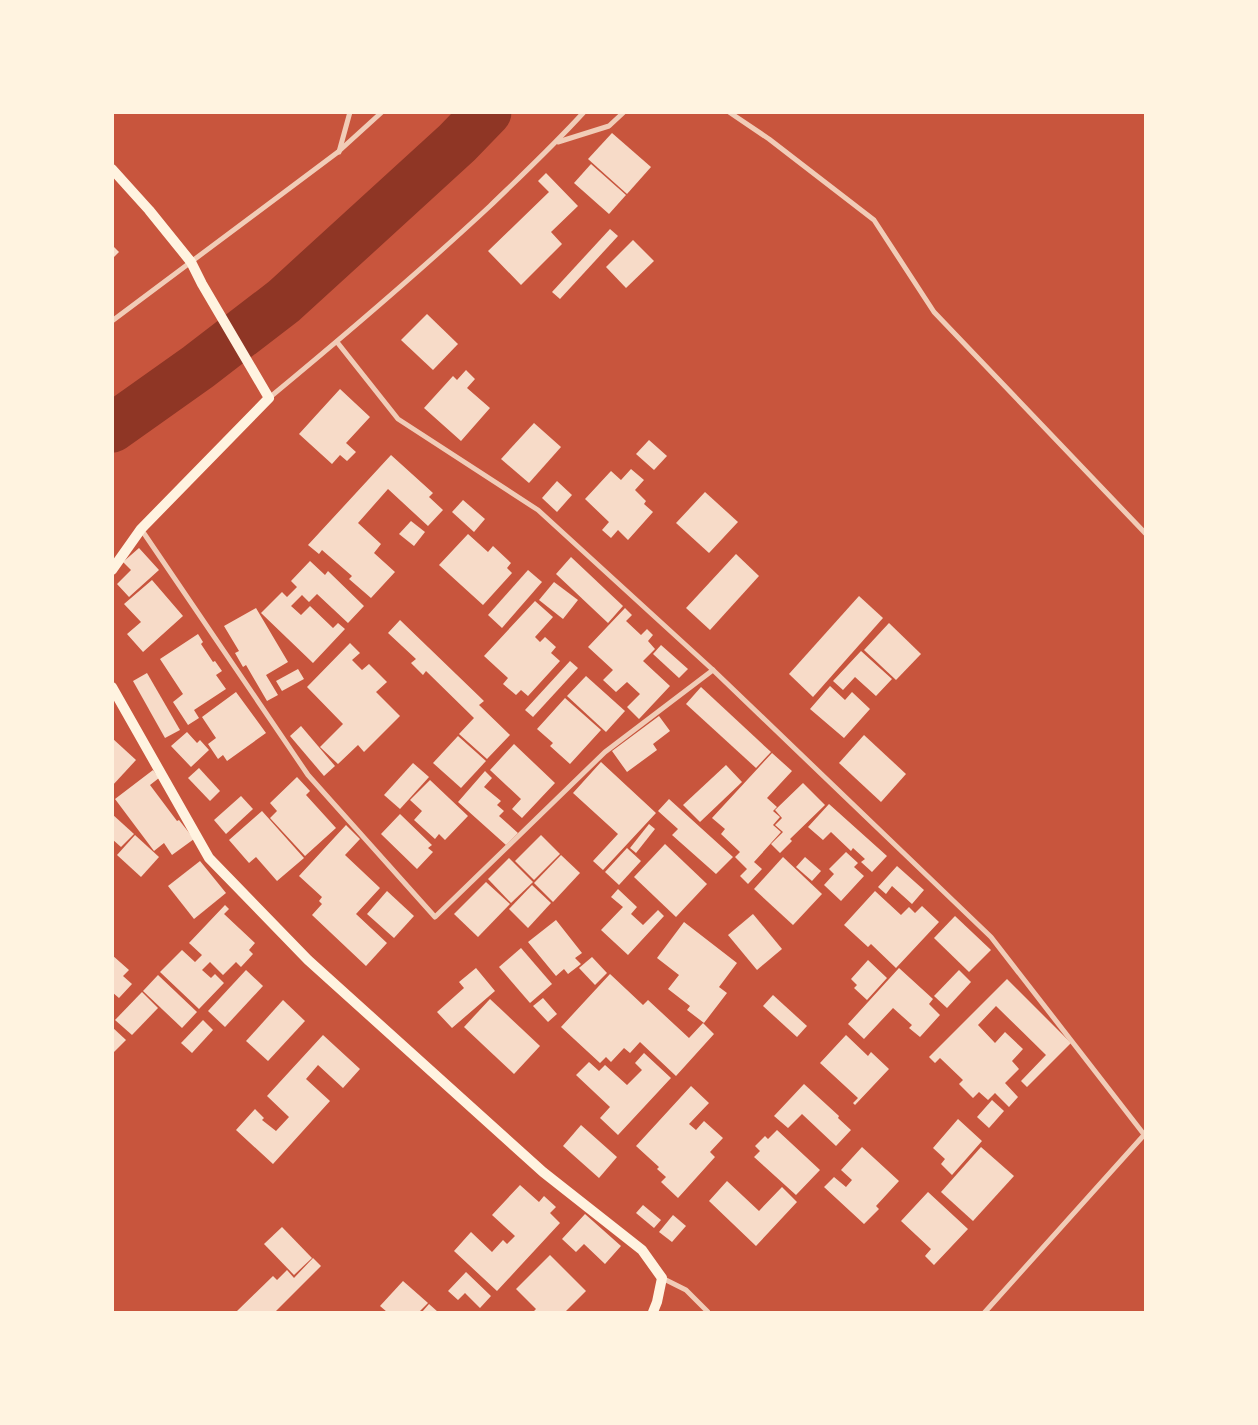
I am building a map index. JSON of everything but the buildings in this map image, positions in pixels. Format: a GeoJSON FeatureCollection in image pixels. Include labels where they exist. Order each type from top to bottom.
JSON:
{"type":"FeatureCollection","features":[{"type":"Feature","properties":{"kind":"main road"},"geometry":{"type":"LineString","coordinates":[[112,169],[149,210],[191,262],[269,398],[141,529],[112,570]]}},
{"type":"Feature","properties":{"kind":"main road"},"geometry":{"type":"LineString","coordinates":[[112,687],[209,858],[308,960],[543,1172],[642,1250],[662,1278],[653,1312]]}},
{"type":"Feature","properties":{"kind":"street"},"geometry":{"type":"LineString","coordinates":[[338,152],[350,112]]}},
{"type":"Feature","properties":{"kind":"street"},"geometry":{"type":"LineString","coordinates":[[112,321],[338,152],[382,112]]}},
{"type":"Feature","properties":{"kind":"street"},"geometry":{"type":"LineString","coordinates":[[269,398],[384,303],[558,142],[584,112]]}},
{"type":"Feature","properties":{"kind":"street"},"geometry":{"type":"LineString","coordinates":[[558,142],[609,126],[624,112]]}},
{"type":"Feature","properties":{"kind":"street"},"geometry":{"type":"LineString","coordinates":[[729,112],[769,139],[874,220],[934,312],[1146,534]]}},
{"type":"Feature","properties":{"kind":"street"},"geometry":{"type":"LineString","coordinates":[[337,342],[398,419],[538,510],[713,670],[991,937],[1145,1136],[985,1312]]}},
{"type":"Feature","properties":{"kind":"street"},"geometry":{"type":"LineString","coordinates":[[141,529],[308,775],[435,917],[606,752],[713,670]]}},
{"type":"Feature","properties":{"kind":"street"},"geometry":{"type":"LineString","coordinates":[[662,1278],[686,1290],[708,1312]]}},
{"type":"Feature","properties":{"kind":"waterway"},"geometry":{"type":"LineString","coordinates":[[112,428],[198,367],[284,301],[457,143],[487,112]]}}]}
